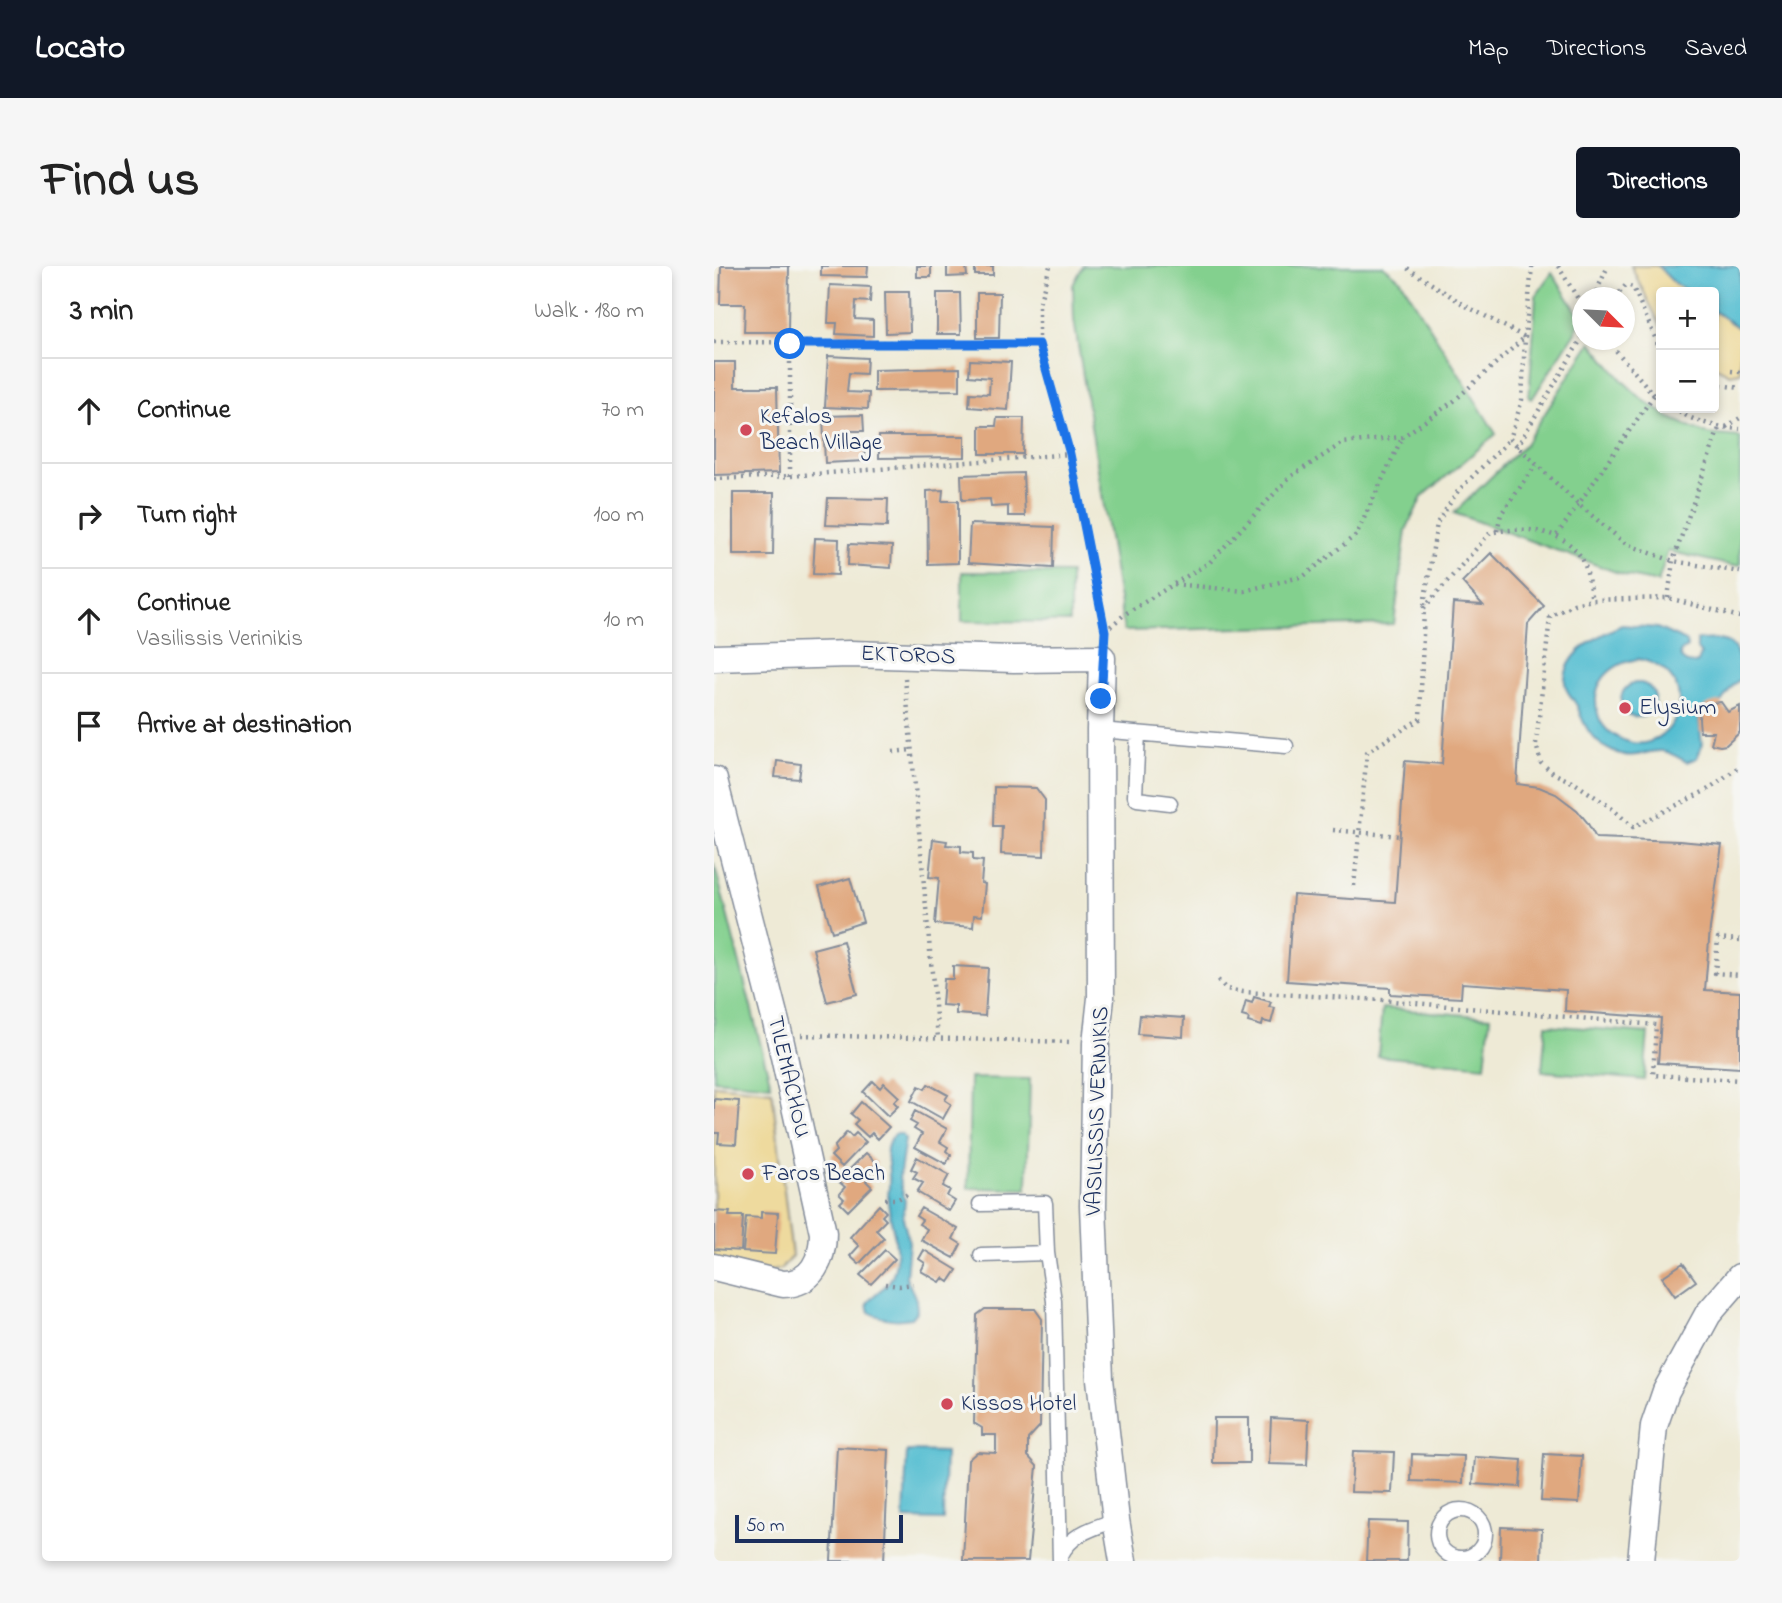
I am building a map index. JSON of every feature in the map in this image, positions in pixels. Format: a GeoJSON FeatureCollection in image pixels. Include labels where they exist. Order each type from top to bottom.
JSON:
{"type":"FeatureCollection","features":[{"type":"Feature","properties":{"kind":"street","name":"EKTOROS"},"geometry":{"type":"LineString","coordinates":[[714,658],[850,654],[1102,658]]}},
{"type":"Feature","properties":{"kind":"street","name":"VASILISSIS VERINIKIS"},"geometry":{"type":"LineString","coordinates":[[1102,658],[1101,998],[1096,1043],[1093,1206],[1100,1379],[1123,1561]]}},
{"type":"Feature","properties":{"kind":"street","name":"TILEMACHOU"},"geometry":{"type":"LineString","coordinates":[[714,780],[779,1034],[823,1233],[823,1248],[816,1267],[792,1284],[714,1267]]}},
{"type":"Feature","properties":{"kind":"street"},"geometry":{"type":"LineString","coordinates":[[1641,1561],[1654,1426],[1662,1402],[1708,1314],[1740,1277]]}},
{"type":"Feature","properties":{"kind":"lane"},"geometry":{"type":"LineString","coordinates":[[1100,730],[1286,746]]}},
{"type":"Feature","properties":{"kind":"lane"},"geometry":{"type":"LineString","coordinates":[[1138,733],[1135,796],[1137,799],[1170,803]]}},
{"type":"Feature","properties":{"kind":"lane"},"geometry":{"type":"LineString","coordinates":[[980,1204],[1045,1203],[1047,1253],[1054,1301],[1060,1559]]}},
{"type":"Feature","properties":{"kind":"lane"},"geometry":{"type":"LineString","coordinates":[[981,1255],[1047,1253]]}},
{"type":"Feature","properties":{"kind":"lane"},"geometry":{"type":"LineString","coordinates":[[1060,1559],[1066,1545],[1074,1538],[1116,1520]]}},
{"type":"Feature","properties":{"kind":"path"},"geometry":{"type":"LineString","coordinates":[[1050,266],[1039,304],[1039,344],[1070,454],[1105,631],[1102,658]]}},
{"type":"Feature","properties":{"kind":"path"},"geometry":{"type":"LineString","coordinates":[[1404,266],[1466,306],[1525,337]]}},
{"type":"Feature","properties":{"kind":"path"},"geometry":{"type":"LineString","coordinates":[[1354,886],[1367,752],[1420,719],[1424,608],[1437,523],[1458,491],[1510,439],[1522,400],[1532,266]]}},
{"type":"Feature","properties":{"kind":"path"},"geometry":{"type":"LineString","coordinates":[[1558,266],[1572,289]]}},
{"type":"Feature","properties":{"kind":"path"},"geometry":{"type":"LineString","coordinates":[[1600,287],[1608,266]]}},
{"type":"Feature","properties":{"kind":"path"},"geometry":{"type":"LineString","coordinates":[[1635,292],[1661,350]]}},
{"type":"Feature","properties":{"kind":"path"},"geometry":{"type":"LineString","coordinates":[[1105,631],[1125,614],[1210,562],[1290,477],[1343,443],[1402,437],[1454,401],[1525,337]]}},
{"type":"Feature","properties":{"kind":"path"},"geometry":{"type":"LineString","coordinates":[[714,342],[1039,344]]}},
{"type":"Feature","properties":{"kind":"path"},"geometry":{"type":"LineString","coordinates":[[790,344],[790,475]]}},
{"type":"Feature","properties":{"kind":"path"},"geometry":{"type":"LineString","coordinates":[[1517,447],[1575,350]]}},
{"type":"Feature","properties":{"kind":"path"},"geometry":{"type":"LineString","coordinates":[[1617,350],[1654,395]]}},
{"type":"Feature","properties":{"kind":"path"},"geometry":{"type":"LineString","coordinates":[[1731,371],[1740,372]]}},
{"type":"Feature","properties":{"kind":"path"},"geometry":{"type":"LineString","coordinates":[[1719,385],[1740,388]]}},
{"type":"Feature","properties":{"kind":"path"},"geometry":{"type":"LineString","coordinates":[[1557,535],[1656,392]]}},
{"type":"Feature","properties":{"kind":"path"},"geometry":{"type":"LineString","coordinates":[[1681,413],[1719,428],[1740,429]]}},
{"type":"Feature","properties":{"kind":"path"},"geometry":{"type":"LineString","coordinates":[[1726,428],[1740,418]]}},
{"type":"Feature","properties":{"kind":"path"},"geometry":{"type":"LineString","coordinates":[[1668,598],[1673,561],[1719,428]]}},
{"type":"Feature","properties":{"kind":"path"},"geometry":{"type":"LineString","coordinates":[[1174,584],[1244,591],[1304,576],[1356,535],[1402,437]]}},
{"type":"Feature","properties":{"kind":"path"},"geometry":{"type":"LineString","coordinates":[[1510,439],[1578,504],[1626,544],[1673,561],[1740,572]]}},
{"type":"Feature","properties":{"kind":"path"},"geometry":{"type":"LineString","coordinates":[[714,479],[1070,454]]}},
{"type":"Feature","properties":{"kind":"path"},"geometry":{"type":"LineString","coordinates":[[1497,531],[1501,514],[1536,465]]}},
{"type":"Feature","properties":{"kind":"path"},"geometry":{"type":"LineString","coordinates":[[1424,608],[1490,533],[1504,530],[1557,535],[1582,557],[1592,600]]}},
{"type":"Feature","properties":{"kind":"path"},"geometry":{"type":"LineString","coordinates":[[1740,617],[1668,598],[1592,600],[1574,604],[1550,618],[1536,744],[1541,763],[1609,806],[1633,827],[1707,790],[1740,766]]}},
{"type":"Feature","properties":{"kind":"path"},"geometry":{"type":"LineString","coordinates":[[903,656],[938,1038]]}},
{"type":"Feature","properties":{"kind":"path"},"geometry":{"type":"LineString","coordinates":[[893,752],[912,750]]}},
{"type":"Feature","properties":{"kind":"path"},"geometry":{"type":"LineString","coordinates":[[1333,830],[1399,836]]}},
{"type":"Feature","properties":{"kind":"path"},"geometry":{"type":"LineString","coordinates":[[1740,940],[1718,938],[1715,973],[1740,975]]}},
{"type":"Feature","properties":{"kind":"path"},"geometry":{"type":"LineString","coordinates":[[1218,980],[1226,989],[1243,992],[1382,1000],[1656,1025],[1653,1075],[1740,1080]]}},
{"type":"Feature","properties":{"kind":"path"},"geometry":{"type":"LineString","coordinates":[[779,1034],[1096,1043]]}},
{"type":"Feature","properties":{"kind":"path"},"geometry":{"type":"LineString","coordinates":[[885,1199],[898,1199],[908,1194]]}},
{"type":"Feature","properties":{"kind":"path"},"geometry":{"type":"LineString","coordinates":[[885,1284],[913,1284]]}},
{"type":"Feature","properties":{"kind":"green space"},"geometry":{"type":"Polygon","coordinates":[[[1083,266],[1383,266],[1400,279],[1496,434],[1422,497],[1406,530],[1394,624],[1124,631],[1074,320],[1073,285],[1083,266]]]}},
{"type":"Feature","properties":{"kind":"green space"},"geometry":{"type":"Polygon","coordinates":[[[1552,273],[1572,304],[1572,337],[1532,399],[1529,398],[1536,296],[1552,273]]]}},
{"type":"Feature","properties":{"kind":"green space"},"geometry":{"type":"Polygon","coordinates":[[[1586,350],[1598,350],[1622,380],[1656,409],[1656,413],[1662,413],[1707,434],[1740,437],[1740,565],[1733,566],[1668,551],[1658,582],[1624,575],[1454,513],[1525,444],[1586,350]]]}},
{"type":"Feature","properties":{"kind":"green space"},"geometry":{"type":"Polygon","coordinates":[[[962,572],[1070,573],[1070,622],[962,621],[962,572]]]}},
{"type":"Feature","properties":{"kind":"green space"},"geometry":{"type":"Polygon","coordinates":[[[714,863],[771,1085],[714,1080],[714,863]]]}},
{"type":"Feature","properties":{"kind":"green space"},"geometry":{"type":"Polygon","coordinates":[[[1382,1008],[1490,1017],[1485,1066],[1378,1056],[1382,1008]]]}},
{"type":"Feature","properties":{"kind":"green space"},"geometry":{"type":"Polygon","coordinates":[[[1546,1025],[1648,1033],[1644,1080],[1542,1071],[1546,1025]]]}},
{"type":"Feature","properties":{"kind":"green space"},"geometry":{"type":"Polygon","coordinates":[[[970,1078],[1030,1079],[1027,1189],[968,1188],[970,1078]]]}},
{"type":"Feature","properties":{"kind":"sand"},"geometry":{"type":"Polygon","coordinates":[[[1631,266],[1658,266],[1680,287],[1656,287],[1656,317],[1631,266]]]}},
{"type":"Feature","properties":{"kind":"sand"},"geometry":{"type":"Polygon","coordinates":[[[1719,314],[1740,329],[1740,372],[1730,374],[1719,368],[1719,314]]]}},
{"type":"Feature","properties":{"kind":"sand","name":"Faros Beach"},"geometry":{"type":"Polygon","coordinates":[[[714,1085],[772,1091],[792,1256],[781,1269],[772,1271],[714,1264],[714,1085]]]}},
{"type":"Feature","properties":{"kind":"water"},"geometry":{"type":"Polygon","coordinates":[[[1658,266],[1740,266],[1740,329],[1719,314],[1719,287],[1681,287],[1658,266]]]}},
{"type":"Feature","properties":{"kind":"water"},"geometry":{"type":"Polygon","coordinates":[[[1622,625],[1657,628],[1686,641],[1687,647],[1680,652],[1683,661],[1688,663],[1698,662],[1701,654],[1697,649],[1697,640],[1719,640],[1732,645],[1736,650],[1740,679],[1721,702],[1699,719],[1702,746],[1697,758],[1687,762],[1662,751],[1629,756],[1614,752],[1595,740],[1583,722],[1577,705],[1566,688],[1566,673],[1576,654],[1622,625]],[[1639,659],[1620,665],[1605,676],[1597,693],[1596,703],[1599,718],[1611,733],[1623,740],[1641,743],[1657,739],[1669,728],[1677,714],[1679,698],[1674,682],[1661,668],[1639,659]]]}},
{"type":"Feature","properties":{"kind":"water"},"geometry":{"type":"Polygon","coordinates":[[[1638,683],[1650,688],[1655,700],[1650,712],[1638,717],[1626,712],[1621,700],[1626,688],[1638,683]]]}},
{"type":"Feature","properties":{"kind":"water"},"geometry":{"type":"Polygon","coordinates":[[[895,1134],[902,1134],[905,1139],[899,1179],[905,1201],[903,1218],[909,1242],[906,1277],[916,1299],[917,1311],[911,1318],[895,1320],[869,1312],[867,1304],[887,1284],[895,1267],[896,1251],[888,1202],[887,1153],[888,1144],[895,1134]]]}},
{"type":"Feature","properties":{"kind":"water"},"geometry":{"type":"Polygon","coordinates":[[[907,1451],[945,1452],[943,1520],[904,1519],[907,1451]]]}},
{"type":"Feature","properties":{"kind":"building"},"geometry":{"type":"Polygon","coordinates":[[[721,266],[789,266],[788,332],[744,332],[745,304],[720,304],[721,266]]]}},
{"type":"Feature","properties":{"kind":"building"},"geometry":{"type":"Polygon","coordinates":[[[821,266],[868,266],[867,277],[821,276],[821,266]]]}},
{"type":"Feature","properties":{"kind":"building"},"geometry":{"type":"Polygon","coordinates":[[[917,266],[931,266],[931,277],[917,277],[917,266]]]}},
{"type":"Feature","properties":{"kind":"building"},"geometry":{"type":"Polygon","coordinates":[[[947,266],[966,266],[967,276],[947,277],[947,266]]]}},
{"type":"Feature","properties":{"kind":"building"},"geometry":{"type":"Polygon","coordinates":[[[975,266],[993,266],[993,275],[975,275],[975,266]]]}},
{"type":"Feature","properties":{"kind":"building"},"geometry":{"type":"Polygon","coordinates":[[[830,285],[871,287],[870,302],[856,301],[855,319],[873,320],[873,336],[836,334],[837,323],[828,323],[830,285]]]}},
{"type":"Feature","properties":{"kind":"building"},"geometry":{"type":"Polygon","coordinates":[[[885,292],[909,292],[910,332],[886,333],[885,292]]]}},
{"type":"Feature","properties":{"kind":"building"},"geometry":{"type":"Polygon","coordinates":[[[937,293],[960,293],[961,334],[937,334],[937,293]]]}},
{"type":"Feature","properties":{"kind":"building"},"geometry":{"type":"Polygon","coordinates":[[[977,293],[1000,293],[999,338],[977,338],[977,293]]]}},
{"type":"Feature","properties":{"kind":"building"},"geometry":{"type":"Polygon","coordinates":[[[828,356],[867,358],[866,374],[849,373],[847,392],[869,393],[868,409],[825,407],[828,356]]]}},
{"type":"Feature","properties":{"kind":"building"},"geometry":{"type":"Polygon","coordinates":[[[970,360],[1011,362],[1008,410],[969,407],[970,393],[989,394],[990,378],[969,376],[970,360]]]}},
{"type":"Feature","properties":{"kind":"building","name":"Kefalos Beach Village"},"geometry":{"type":"Polygon","coordinates":[[[714,362],[735,362],[735,387],[777,387],[779,473],[714,475],[714,362]]]}},
{"type":"Feature","properties":{"kind":"building"},"geometry":{"type":"Polygon","coordinates":[[[960,368],[960,390],[874,391],[874,370],[960,368]]]}},
{"type":"Feature","properties":{"kind":"building"},"geometry":{"type":"Polygon","coordinates":[[[863,415],[864,431],[847,431],[847,447],[864,446],[865,461],[825,463],[823,416],[863,415]]]}},
{"type":"Feature","properties":{"kind":"building"},"geometry":{"type":"Polygon","coordinates":[[[997,418],[1024,418],[1023,454],[980,454],[980,426],[996,426],[997,418]]]}},
{"type":"Feature","properties":{"kind":"building"},"geometry":{"type":"Polygon","coordinates":[[[879,436],[965,436],[965,457],[879,458],[879,436]]]}},
{"type":"Feature","properties":{"kind":"building"},"geometry":{"type":"Polygon","coordinates":[[[1023,473],[1025,516],[1008,516],[1008,506],[991,507],[990,499],[962,500],[961,475],[1023,473]]]}},
{"type":"Feature","properties":{"kind":"building"},"geometry":{"type":"Polygon","coordinates":[[[943,490],[942,501],[958,501],[958,563],[928,564],[927,491],[943,490]]]}},
{"type":"Feature","properties":{"kind":"building"},"geometry":{"type":"Polygon","coordinates":[[[733,493],[774,493],[773,555],[733,555],[733,493]]]}},
{"type":"Feature","properties":{"kind":"building"},"geometry":{"type":"Polygon","coordinates":[[[828,498],[888,499],[887,527],[826,525],[828,498]]]}},
{"type":"Feature","properties":{"kind":"building"},"geometry":{"type":"Polygon","coordinates":[[[970,524],[1054,527],[1053,568],[968,563],[970,524]]]}},
{"type":"Feature","properties":{"kind":"building"},"geometry":{"type":"Polygon","coordinates":[[[815,538],[839,539],[838,575],[813,574],[815,538]]]}},
{"type":"Feature","properties":{"kind":"building"},"geometry":{"type":"Polygon","coordinates":[[[849,544],[892,546],[891,568],[848,565],[849,544]]]}},
{"type":"Feature","properties":{"kind":"building"},"geometry":{"type":"Polygon","coordinates":[[[1491,553],[1544,606],[1528,624],[1517,784],[1539,787],[1556,794],[1577,810],[1596,838],[1722,845],[1710,928],[1705,990],[1740,992],[1740,1068],[1658,1063],[1661,1018],[1565,1011],[1566,990],[1462,983],[1461,998],[1390,994],[1390,988],[1287,981],[1293,895],[1395,902],[1405,761],[1442,764],[1453,603],[1483,605],[1462,582],[1491,553]]]}},
{"type":"Feature","properties":{"kind":"building"},"geometry":{"type":"Polygon","coordinates":[[[1721,702],[1728,712],[1740,706],[1740,732],[1726,745],[1720,746],[1711,744],[1714,732],[1700,732],[1699,719],[1700,709],[1710,703],[1721,702]]]}},
{"type":"Feature","properties":{"kind":"building"},"geometry":{"type":"Polygon","coordinates":[[[777,761],[801,764],[799,779],[775,777],[777,761]]]}},
{"type":"Feature","properties":{"kind":"building"},"geometry":{"type":"Polygon","coordinates":[[[994,787],[1036,788],[1045,800],[1044,856],[1001,854],[1002,826],[993,826],[994,787]]]}},
{"type":"Feature","properties":{"kind":"building"},"geometry":{"type":"Polygon","coordinates":[[[933,839],[947,841],[946,845],[961,846],[961,852],[973,853],[973,860],[983,861],[981,883],[985,884],[982,916],[974,915],[973,927],[935,924],[939,878],[929,877],[933,839]]]}},
{"type":"Feature","properties":{"kind":"building"},"geometry":{"type":"Polygon","coordinates":[[[850,878],[863,922],[832,932],[819,887],[850,878]]]}},
{"type":"Feature","properties":{"kind":"building"},"geometry":{"type":"Polygon","coordinates":[[[843,941],[857,994],[827,1002],[813,949],[843,941]]]}},
{"type":"Feature","properties":{"kind":"building"},"geometry":{"type":"Polygon","coordinates":[[[953,966],[988,968],[985,1016],[956,1014],[956,1006],[942,1005],[944,979],[953,979],[953,966]]]}},
{"type":"Feature","properties":{"kind":"building"},"geometry":{"type":"Polygon","coordinates":[[[1254,997],[1271,1002],[1269,1007],[1275,1008],[1271,1023],[1263,1021],[1262,1026],[1248,1022],[1249,1018],[1242,1016],[1246,1001],[1252,1003],[1254,997]]]}},
{"type":"Feature","properties":{"kind":"building"},"geometry":{"type":"Polygon","coordinates":[[[1140,1015],[1184,1018],[1183,1037],[1138,1034],[1140,1015]]]}},
{"type":"Feature","properties":{"kind":"building"},"geometry":{"type":"Polygon","coordinates":[[[873,1081],[880,1088],[884,1083],[899,1097],[894,1102],[898,1106],[888,1116],[863,1092],[873,1081]]]}},
{"type":"Feature","properties":{"kind":"building"},"geometry":{"type":"Polygon","coordinates":[[[928,1084],[948,1095],[945,1100],[951,1104],[943,1119],[911,1101],[919,1086],[925,1089],[928,1084]]]}},
{"type":"Feature","properties":{"kind":"building"},"geometry":{"type":"Polygon","coordinates":[[[714,1099],[739,1101],[736,1144],[718,1143],[719,1133],[714,1133],[714,1099]]]}},
{"type":"Feature","properties":{"kind":"building"},"geometry":{"type":"Polygon","coordinates":[[[861,1102],[889,1127],[878,1139],[872,1133],[868,1137],[854,1124],[858,1120],[851,1114],[861,1102]]]}},
{"type":"Feature","properties":{"kind":"building"},"geometry":{"type":"Polygon","coordinates":[[[915,1111],[947,1129],[940,1142],[948,1147],[946,1151],[951,1155],[946,1164],[915,1147],[922,1134],[914,1129],[917,1125],[910,1121],[915,1111]]]}},
{"type":"Feature","properties":{"kind":"building"},"geometry":{"type":"Polygon","coordinates":[[[847,1132],[852,1137],[856,1133],[866,1142],[842,1167],[831,1156],[836,1151],[834,1147],[847,1132]]]}},
{"type":"Feature","properties":{"kind":"building"},"geometry":{"type":"Polygon","coordinates":[[[866,1153],[877,1163],[869,1171],[873,1174],[866,1181],[872,1187],[848,1211],[840,1203],[844,1199],[839,1194],[845,1187],[838,1181],[866,1153]]]}},
{"type":"Feature","properties":{"kind":"building"},"geometry":{"type":"Polygon","coordinates":[[[917,1157],[949,1175],[943,1186],[950,1190],[947,1196],[955,1201],[949,1211],[917,1192],[923,1183],[913,1178],[917,1172],[911,1169],[917,1157]]]}},
{"type":"Feature","properties":{"kind":"building"},"geometry":{"type":"Polygon","coordinates":[[[879,1205],[886,1212],[882,1216],[886,1220],[876,1230],[884,1238],[859,1264],[850,1256],[859,1246],[850,1237],[879,1205]]]}},
{"type":"Feature","properties":{"kind":"building"},"geometry":{"type":"Polygon","coordinates":[[[921,1208],[958,1229],[953,1239],[961,1244],[954,1258],[921,1240],[927,1229],[919,1224],[922,1220],[916,1216],[921,1208]]]}},
{"type":"Feature","properties":{"kind":"building"},"geometry":{"type":"Polygon","coordinates":[[[714,1211],[730,1212],[729,1216],[743,1216],[741,1251],[714,1249],[714,1211]]]}},
{"type":"Feature","properties":{"kind":"building"},"geometry":{"type":"Polygon","coordinates":[[[761,1212],[778,1213],[775,1254],[743,1252],[746,1217],[761,1218],[761,1212]]]}},
{"type":"Feature","properties":{"kind":"building"},"geometry":{"type":"Polygon","coordinates":[[[885,1250],[895,1259],[871,1284],[860,1275],[885,1250]]]}},
{"type":"Feature","properties":{"kind":"building"},"geometry":{"type":"Polygon","coordinates":[[[924,1250],[957,1270],[949,1282],[943,1278],[940,1282],[921,1271],[925,1263],[919,1259],[924,1250]]]}},
{"type":"Feature","properties":{"kind":"building"},"geometry":{"type":"Polygon","coordinates":[[[1683,1263],[1696,1281],[1675,1296],[1662,1277],[1683,1263]]]}},
{"type":"Feature","properties":{"kind":"building"},"geometry":{"type":"Polygon","coordinates":[[[985,1309],[1035,1309],[1042,1319],[1040,1426],[1028,1439],[1028,1456],[1037,1466],[1028,1561],[963,1561],[968,1460],[977,1452],[996,1453],[996,1435],[982,1435],[982,1428],[974,1423],[977,1315],[985,1309]]]}},
{"type":"Feature","properties":{"kind":"building"},"geometry":{"type":"Polygon","coordinates":[[[1214,1418],[1249,1418],[1249,1463],[1213,1463],[1214,1418]]]}},
{"type":"Feature","properties":{"kind":"building"},"geometry":{"type":"Polygon","coordinates":[[[1271,1418],[1309,1420],[1307,1465],[1269,1464],[1271,1418]]]}},
{"type":"Feature","properties":{"kind":"building"},"geometry":{"type":"Polygon","coordinates":[[[837,1447],[889,1450],[884,1561],[831,1561],[837,1447]]]}},
{"type":"Feature","properties":{"kind":"building"},"geometry":{"type":"Polygon","coordinates":[[[1353,1451],[1394,1452],[1392,1493],[1351,1492],[1353,1451]]]}},
{"type":"Feature","properties":{"kind":"building"},"geometry":{"type":"Polygon","coordinates":[[[1412,1454],[1464,1456],[1463,1483],[1411,1481],[1412,1454]]]}},
{"type":"Feature","properties":{"kind":"building"},"geometry":{"type":"Polygon","coordinates":[[[1544,1454],[1582,1456],[1579,1503],[1541,1501],[1544,1454]]]}},
{"type":"Feature","properties":{"kind":"building"},"geometry":{"type":"Polygon","coordinates":[[[1475,1457],[1522,1460],[1520,1487],[1473,1484],[1475,1457]]]}},
{"type":"Feature","properties":{"kind":"building"},"geometry":{"type":"Polygon","coordinates":[[[1368,1521],[1408,1522],[1407,1561],[1366,1561],[1368,1521]]]}},
{"type":"Feature","properties":{"kind":"building"},"geometry":{"type":"Polygon","coordinates":[[[1501,1527],[1542,1529],[1541,1561],[1500,1561],[1501,1527]]]}},
{"type":"Feature","properties":{"kind":"place","name":"Kefalos Beach Village"},"geometry":{"type":"Point","coordinates":[746,430]}},
{"type":"Feature","properties":{"kind":"place","name":"Elysium"},"geometry":{"type":"Point","coordinates":[1625,708]}},
{"type":"Feature","properties":{"kind":"place","name":"Faros Beach"},"geometry":{"type":"Point","coordinates":[748,1174]}},
{"type":"Feature","properties":{"kind":"place","name":"Kissos Hotel"},"geometry":{"type":"Point","coordinates":[947,1404]}},
{"type":"Feature","properties":{"kind":"route"},"geometry":{"type":"LineString","coordinates":[[790,344],[1039,344],[1070,454],[1105,631],[1101,699]]}}]}
